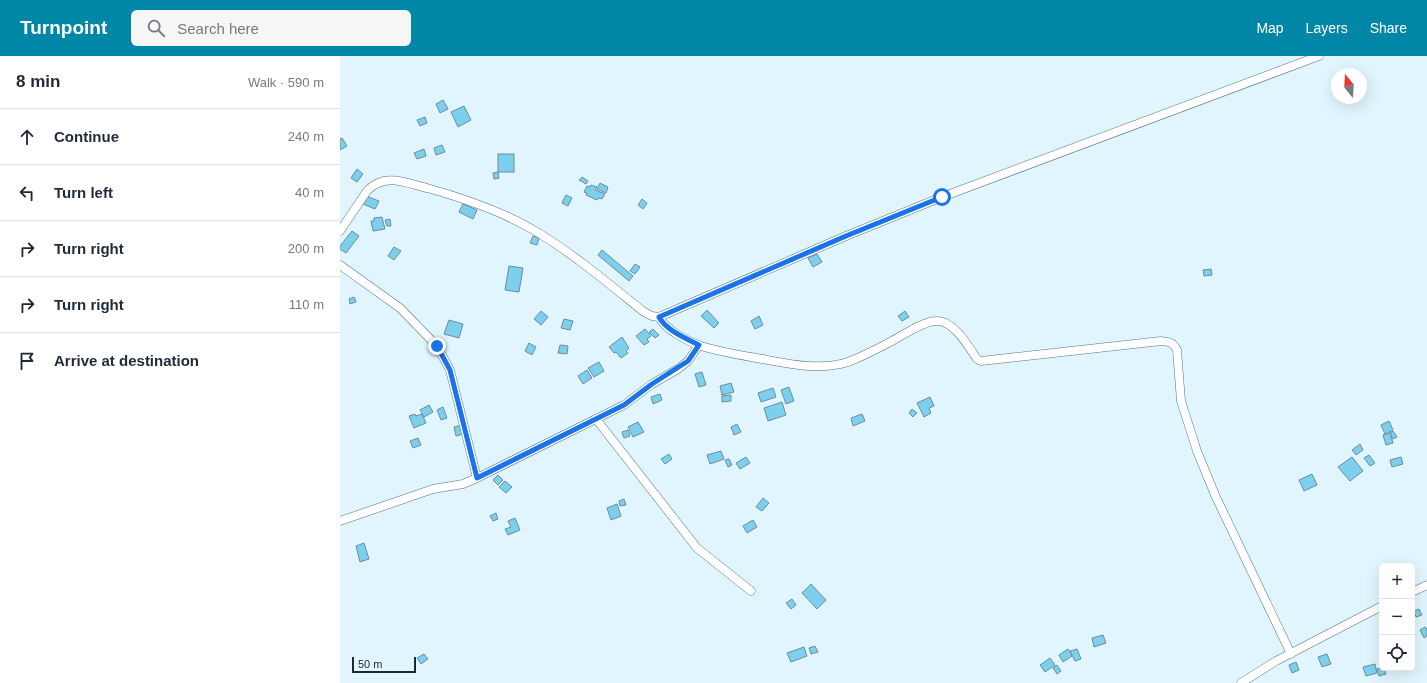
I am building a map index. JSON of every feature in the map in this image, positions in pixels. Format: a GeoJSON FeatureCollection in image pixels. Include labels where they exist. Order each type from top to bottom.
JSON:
{"type":"FeatureCollection","features":[{"type":"Feature","properties":{"kind":"street"},"geometry":{"type":"LineString","coordinates":[[340,231],[367,190],[380,181],[398,180],[452,195],[509,217],[536,231],[574,256],[644,312],[652,316],[659,317],[846,236],[942,197],[1319,56]]}},
{"type":"Feature","properties":{"kind":"street"},"geometry":{"type":"LineString","coordinates":[[340,265],[400,308],[437,346],[450,370],[477,478]]}},
{"type":"Feature","properties":{"kind":"street"},"geometry":{"type":"LineString","coordinates":[[659,317],[665,325],[699,345],[715,350],[801,365],[830,365],[849,361],[891,342],[910,331],[936,321],[942,322],[955,329],[977,359],[981,361],[1162,341],[1171,342],[1174,344],[1176,350],[1181,401],[1197,451],[1215,495],[1291,654]]}},
{"type":"Feature","properties":{"kind":"street"},"geometry":{"type":"LineString","coordinates":[[340,521],[433,489],[463,484],[477,478],[624,405],[652,384],[678,369],[688,361],[699,345]]}},
{"type":"Feature","properties":{"kind":"street"},"geometry":{"type":"LineString","coordinates":[[596,419],[697,548],[751,591]]}},
{"type":"Feature","properties":{"kind":"street"},"geometry":{"type":"LineString","coordinates":[[1415,591],[1427,585]]}},
{"type":"Feature","properties":{"kind":"street"},"geometry":{"type":"LineString","coordinates":[[1241,683],[1262,669],[1379,608]]}},
{"type":"Feature","properties":{"kind":"building"},"geometry":{"type":"Polygon","coordinates":[[[443,100],[448,109],[440,113],[436,104],[443,100]]]}},
{"type":"Feature","properties":{"kind":"building"},"geometry":{"type":"Polygon","coordinates":[[[464,106],[471,120],[458,127],[451,112],[464,106]]]}},
{"type":"Feature","properties":{"kind":"building"},"geometry":{"type":"Polygon","coordinates":[[[425,117],[427,123],[420,126],[417,120],[425,117]]]}},
{"type":"Feature","properties":{"kind":"building"},"geometry":{"type":"Polygon","coordinates":[[[342,138],[347,146],[340,150],[340,139],[342,138]]]}},
{"type":"Feature","properties":{"kind":"building"},"geometry":{"type":"Polygon","coordinates":[[[442,145],[445,152],[436,155],[434,148],[442,145]]]}},
{"type":"Feature","properties":{"kind":"building"},"geometry":{"type":"Polygon","coordinates":[[[424,149],[426,156],[417,159],[414,153],[424,149]]]}},
{"type":"Feature","properties":{"kind":"building"},"geometry":{"type":"Polygon","coordinates":[[[498,154],[514,154],[514,172],[498,172],[498,154]]]}},
{"type":"Feature","properties":{"kind":"building"},"geometry":{"type":"Polygon","coordinates":[[[357,169],[363,174],[357,182],[351,178],[357,169]]]}},
{"type":"Feature","properties":{"kind":"building"},"geometry":{"type":"Polygon","coordinates":[[[498,172],[499,178],[494,179],[493,173],[498,172]]]}},
{"type":"Feature","properties":{"kind":"building"},"geometry":{"type":"Polygon","coordinates":[[[582,177],[588,181],[586,184],[579,180],[582,177]]]}},
{"type":"Feature","properties":{"kind":"building"},"geometry":{"type":"Polygon","coordinates":[[[600,183],[608,187],[606,193],[597,189],[600,183]]]}},
{"type":"Feature","properties":{"kind":"building"},"geometry":{"type":"Polygon","coordinates":[[[591,185],[597,187],[595,190],[605,194],[602,199],[599,198],[597,200],[586,195],[587,193],[584,192],[587,186],[590,187],[591,185]]]}},
{"type":"Feature","properties":{"kind":"building"},"geometry":{"type":"Polygon","coordinates":[[[566,195],[572,198],[568,206],[562,203],[566,195]]]}},
{"type":"Feature","properties":{"kind":"building"},"geometry":{"type":"Polygon","coordinates":[[[366,196],[379,201],[375,209],[363,204],[366,196]]]}},
{"type":"Feature","properties":{"kind":"building"},"geometry":{"type":"Polygon","coordinates":[[[642,199],[647,203],[643,209],[638,205],[642,199]]]}},
{"type":"Feature","properties":{"kind":"building"},"geometry":{"type":"Polygon","coordinates":[[[463,204],[477,210],[473,219],[459,212],[463,204]]]}},
{"type":"Feature","properties":{"kind":"building"},"geometry":{"type":"Polygon","coordinates":[[[382,217],[385,229],[373,231],[371,221],[374,221],[374,218],[382,217]]]}},
{"type":"Feature","properties":{"kind":"building"},"geometry":{"type":"Polygon","coordinates":[[[390,219],[391,226],[387,226],[385,220],[390,219]]]}},
{"type":"Feature","properties":{"kind":"building"},"geometry":{"type":"Polygon","coordinates":[[[352,231],[359,236],[346,253],[340,249],[340,246],[352,231]]]}},
{"type":"Feature","properties":{"kind":"building"},"geometry":{"type":"Polygon","coordinates":[[[533,236],[539,238],[537,245],[530,243],[533,236]]]}},
{"type":"Feature","properties":{"kind":"building"},"geometry":{"type":"Polygon","coordinates":[[[394,247],[401,251],[394,260],[388,256],[394,247]]]}},
{"type":"Feature","properties":{"kind":"building"},"geometry":{"type":"Polygon","coordinates":[[[602,250],[633,276],[629,281],[598,255],[602,250]]]}},
{"type":"Feature","properties":{"kind":"building"},"geometry":{"type":"Polygon","coordinates":[[[817,254],[822,262],[813,267],[808,258],[817,254]]]}},
{"type":"Feature","properties":{"kind":"building"},"geometry":{"type":"Polygon","coordinates":[[[635,264],[640,267],[635,274],[630,271],[635,264]]]}},
{"type":"Feature","properties":{"kind":"building"},"geometry":{"type":"Polygon","coordinates":[[[509,266],[523,268],[519,292],[505,290],[509,266]]]}},
{"type":"Feature","properties":{"kind":"building"},"geometry":{"type":"Polygon","coordinates":[[[1211,269],[1212,275],[1204,276],[1203,270],[1211,269]]]}},
{"type":"Feature","properties":{"kind":"building"},"geometry":{"type":"Polygon","coordinates":[[[354,297],[356,302],[350,304],[349,299],[354,297]]]}},
{"type":"Feature","properties":{"kind":"building"},"geometry":{"type":"Polygon","coordinates":[[[707,310],[719,323],[714,328],[701,316],[707,310]]]}},
{"type":"Feature","properties":{"kind":"building"},"geometry":{"type":"Polygon","coordinates":[[[541,311],[548,317],[541,325],[534,319],[541,311]]]}},
{"type":"Feature","properties":{"kind":"building"},"geometry":{"type":"Polygon","coordinates":[[[905,311],[909,317],[902,321],[898,316],[905,311]]]}},
{"type":"Feature","properties":{"kind":"building"},"geometry":{"type":"Polygon","coordinates":[[[759,316],[763,325],[755,329],[751,321],[759,316]]]}},
{"type":"Feature","properties":{"kind":"building"},"geometry":{"type":"Polygon","coordinates":[[[564,319],[573,321],[570,330],[561,328],[564,319]]]}},
{"type":"Feature","properties":{"kind":"building"},"geometry":{"type":"Polygon","coordinates":[[[449,320],[463,324],[459,338],[444,334],[449,320]]]}},
{"type":"Feature","properties":{"kind":"building"},"geometry":{"type":"Polygon","coordinates":[[[645,329],[651,336],[647,339],[649,342],[644,345],[636,336],[645,329]]]}},
{"type":"Feature","properties":{"kind":"building"},"geometry":{"type":"Polygon","coordinates":[[[653,329],[659,335],[655,338],[649,332],[653,329]]]}},
{"type":"Feature","properties":{"kind":"building"},"geometry":{"type":"Polygon","coordinates":[[[622,337],[629,348],[626,351],[628,353],[621,358],[609,347],[622,337]]]}},
{"type":"Feature","properties":{"kind":"building"},"geometry":{"type":"Polygon","coordinates":[[[529,343],[536,347],[532,355],[525,351],[529,343]]]}},
{"type":"Feature","properties":{"kind":"building"},"geometry":{"type":"Polygon","coordinates":[[[560,345],[568,346],[567,354],[558,353],[560,345]]]}},
{"type":"Feature","properties":{"kind":"building"},"geometry":{"type":"Polygon","coordinates":[[[599,362],[604,371],[594,377],[588,368],[599,362]]]}},
{"type":"Feature","properties":{"kind":"building"},"geometry":{"type":"Polygon","coordinates":[[[587,370],[592,378],[583,384],[578,376],[587,370]]]}},
{"type":"Feature","properties":{"kind":"building"},"geometry":{"type":"Polygon","coordinates":[[[702,372],[706,385],[699,387],[695,374],[702,372]]]}},
{"type":"Feature","properties":{"kind":"building"},"geometry":{"type":"Polygon","coordinates":[[[731,383],[734,392],[722,395],[720,386],[731,383]]]}},
{"type":"Feature","properties":{"kind":"building"},"geometry":{"type":"Polygon","coordinates":[[[789,387],[794,401],[786,404],[781,390],[789,387]]]}},
{"type":"Feature","properties":{"kind":"building"},"geometry":{"type":"Polygon","coordinates":[[[773,388],[776,397],[761,402],[758,393],[773,388]]]}},
{"type":"Feature","properties":{"kind":"building"},"geometry":{"type":"Polygon","coordinates":[[[660,394],[662,400],[653,404],[651,397],[660,394]]]}},
{"type":"Feature","properties":{"kind":"building"},"geometry":{"type":"Polygon","coordinates":[[[731,395],[731,401],[722,402],[722,396],[731,395]]]}},
{"type":"Feature","properties":{"kind":"building"},"geometry":{"type":"Polygon","coordinates":[[[930,397],[934,406],[929,408],[931,413],[924,417],[917,403],[930,397]]]}},
{"type":"Feature","properties":{"kind":"building"},"geometry":{"type":"Polygon","coordinates":[[[782,402],[786,415],[768,421],[764,408],[782,402]]]}},
{"type":"Feature","properties":{"kind":"building"},"geometry":{"type":"Polygon","coordinates":[[[429,405],[433,412],[424,417],[420,410],[429,405]]]}},
{"type":"Feature","properties":{"kind":"building"},"geometry":{"type":"Polygon","coordinates":[[[443,407],[447,418],[441,420],[437,410],[443,407]]]}},
{"type":"Feature","properties":{"kind":"building"},"geometry":{"type":"Polygon","coordinates":[[[912,409],[917,413],[913,417],[909,413],[912,409]]]}},
{"type":"Feature","properties":{"kind":"building"},"geometry":{"type":"Polygon","coordinates":[[[415,414],[416,416],[422,414],[426,423],[414,428],[409,416],[415,414]]]}},
{"type":"Feature","properties":{"kind":"building"},"geometry":{"type":"Polygon","coordinates":[[[862,414],[865,421],[853,426],[851,418],[862,414]]]}},
{"type":"Feature","properties":{"kind":"building"},"geometry":{"type":"Polygon","coordinates":[[[1389,421],[1393,430],[1385,434],[1381,425],[1389,421]]]}},
{"type":"Feature","properties":{"kind":"building"},"geometry":{"type":"Polygon","coordinates":[[[638,422],[644,432],[633,437],[628,427],[638,422]]]}},
{"type":"Feature","properties":{"kind":"building"},"geometry":{"type":"Polygon","coordinates":[[[737,424],[741,432],[734,435],[731,427],[737,424]]]}},
{"type":"Feature","properties":{"kind":"building"},"geometry":{"type":"Polygon","coordinates":[[[462,425],[464,434],[456,436],[454,427],[462,425]]]}},
{"type":"Feature","properties":{"kind":"building"},"geometry":{"type":"Polygon","coordinates":[[[628,430],[630,436],[624,438],[622,432],[628,430]]]}},
{"type":"Feature","properties":{"kind":"building"},"geometry":{"type":"Polygon","coordinates":[[[1393,431],[1397,437],[1393,439],[1390,433],[1393,431]]]}},
{"type":"Feature","properties":{"kind":"building"},"geometry":{"type":"Polygon","coordinates":[[[1390,433],[1393,443],[1386,445],[1383,435],[1390,433]]]}},
{"type":"Feature","properties":{"kind":"building"},"geometry":{"type":"Polygon","coordinates":[[[418,438],[421,445],[413,448],[410,441],[418,438]]]}},
{"type":"Feature","properties":{"kind":"building"},"geometry":{"type":"Polygon","coordinates":[[[1360,444],[1363,450],[1356,455],[1352,450],[1360,444]]]}},
{"type":"Feature","properties":{"kind":"building"},"geometry":{"type":"Polygon","coordinates":[[[721,451],[724,459],[710,464],[707,455],[721,451]]]}},
{"type":"Feature","properties":{"kind":"building"},"geometry":{"type":"Polygon","coordinates":[[[669,454],[672,459],[665,464],[661,459],[669,454]]]}},
{"type":"Feature","properties":{"kind":"building"},"geometry":{"type":"Polygon","coordinates":[[[1369,455],[1375,463],[1370,466],[1364,458],[1369,455]]]}},
{"type":"Feature","properties":{"kind":"building"},"geometry":{"type":"Polygon","coordinates":[[[746,457],[750,463],[740,469],[736,463],[746,457]]]}},
{"type":"Feature","properties":{"kind":"building"},"geometry":{"type":"Polygon","coordinates":[[[1352,457],[1363,471],[1350,481],[1338,467],[1352,457]]]}},
{"type":"Feature","properties":{"kind":"building"},"geometry":{"type":"Polygon","coordinates":[[[1401,457],[1403,464],[1392,467],[1390,460],[1401,457]]]}},
{"type":"Feature","properties":{"kind":"building"},"geometry":{"type":"Polygon","coordinates":[[[729,459],[732,465],[728,467],[725,460],[729,459]]]}},
{"type":"Feature","properties":{"kind":"building"},"geometry":{"type":"Polygon","coordinates":[[[1312,474],[1317,485],[1304,491],[1299,480],[1312,474]]]}},
{"type":"Feature","properties":{"kind":"building"},"geometry":{"type":"Polygon","coordinates":[[[498,475],[503,480],[498,485],[493,480],[498,475]]]}},
{"type":"Feature","properties":{"kind":"building"},"geometry":{"type":"Polygon","coordinates":[[[505,481],[512,487],[506,493],[499,487],[505,481]]]}},
{"type":"Feature","properties":{"kind":"building"},"geometry":{"type":"Polygon","coordinates":[[[763,498],[769,503],[762,511],[756,507],[763,498]]]}},
{"type":"Feature","properties":{"kind":"building"},"geometry":{"type":"Polygon","coordinates":[[[624,499],[626,505],[620,506],[619,501],[624,499]]]}},
{"type":"Feature","properties":{"kind":"building"},"geometry":{"type":"Polygon","coordinates":[[[617,504],[621,516],[611,520],[607,508],[617,504]]]}},
{"type":"Feature","properties":{"kind":"building"},"geometry":{"type":"Polygon","coordinates":[[[496,513],[498,519],[493,521],[490,516],[496,513]]]}},
{"type":"Feature","properties":{"kind":"building"},"geometry":{"type":"Polygon","coordinates":[[[515,518],[520,530],[508,535],[505,529],[511,527],[508,521],[515,518]]]}},
{"type":"Feature","properties":{"kind":"building"},"geometry":{"type":"Polygon","coordinates":[[[753,520],[757,527],[747,533],[743,526],[753,520]]]}},
{"type":"Feature","properties":{"kind":"building"},"geometry":{"type":"Polygon","coordinates":[[[364,543],[369,559],[360,562],[356,546],[364,543]]]}},
{"type":"Feature","properties":{"kind":"building"},"geometry":{"type":"Polygon","coordinates":[[[811,584],[826,600],[817,609],[802,593],[811,584]]]}},
{"type":"Feature","properties":{"kind":"building"},"geometry":{"type":"Polygon","coordinates":[[[792,599],[796,605],[791,609],[786,603],[792,599]]]}},
{"type":"Feature","properties":{"kind":"building"},"geometry":{"type":"Polygon","coordinates":[[[1419,609],[1422,615],[1416,617],[1415,611],[1419,609]]]}},
{"type":"Feature","properties":{"kind":"building"},"geometry":{"type":"Polygon","coordinates":[[[1425,627],[1427,629],[1427,636],[1424,638],[1420,630],[1425,627]]]}},
{"type":"Feature","properties":{"kind":"building"},"geometry":{"type":"Polygon","coordinates":[[[1103,635],[1106,643],[1094,647],[1092,638],[1103,635]]]}},
{"type":"Feature","properties":{"kind":"building"},"geometry":{"type":"Polygon","coordinates":[[[815,646],[818,652],[811,654],[809,648],[815,646]]]}},
{"type":"Feature","properties":{"kind":"building"},"geometry":{"type":"Polygon","coordinates":[[[804,647],[807,656],[791,662],[787,653],[804,647]]]}},
{"type":"Feature","properties":{"kind":"building"},"geometry":{"type":"Polygon","coordinates":[[[1068,649],[1072,656],[1063,662],[1059,655],[1068,649]]]}},
{"type":"Feature","properties":{"kind":"building"},"geometry":{"type":"Polygon","coordinates":[[[1077,649],[1081,659],[1075,661],[1070,651],[1077,649]]]}},
{"type":"Feature","properties":{"kind":"building"},"geometry":{"type":"Polygon","coordinates":[[[424,654],[428,659],[421,664],[417,658],[424,654]]]}},
{"type":"Feature","properties":{"kind":"building"},"geometry":{"type":"Polygon","coordinates":[[[1327,654],[1331,664],[1322,667],[1318,657],[1327,654]]]}},
{"type":"Feature","properties":{"kind":"building"},"geometry":{"type":"Polygon","coordinates":[[[1050,658],[1055,665],[1045,672],[1040,665],[1050,658]]]}},
{"type":"Feature","properties":{"kind":"building"},"geometry":{"type":"Polygon","coordinates":[[[1296,662],[1299,670],[1292,673],[1289,665],[1296,662]]]}},
{"type":"Feature","properties":{"kind":"building"},"geometry":{"type":"Polygon","coordinates":[[[1375,664],[1377,673],[1366,676],[1363,667],[1375,664]]]}},
{"type":"Feature","properties":{"kind":"building"},"geometry":{"type":"Polygon","coordinates":[[[1057,665],[1061,671],[1057,674],[1053,668],[1057,665]]]}},
{"type":"Feature","properties":{"kind":"building"},"geometry":{"type":"Polygon","coordinates":[[[1379,668],[1379,671],[1385,671],[1386,674],[1379,676],[1377,669],[1379,668]]]}},
{"type":"Feature","properties":{"kind":"route"},"geometry":{"type":"LineString","coordinates":[[437,346],[450,370],[477,478],[624,405],[652,384],[678,369],[688,361],[699,345],[688,340],[665,325],[659,317],[741,280],[942,197]]}}]}
